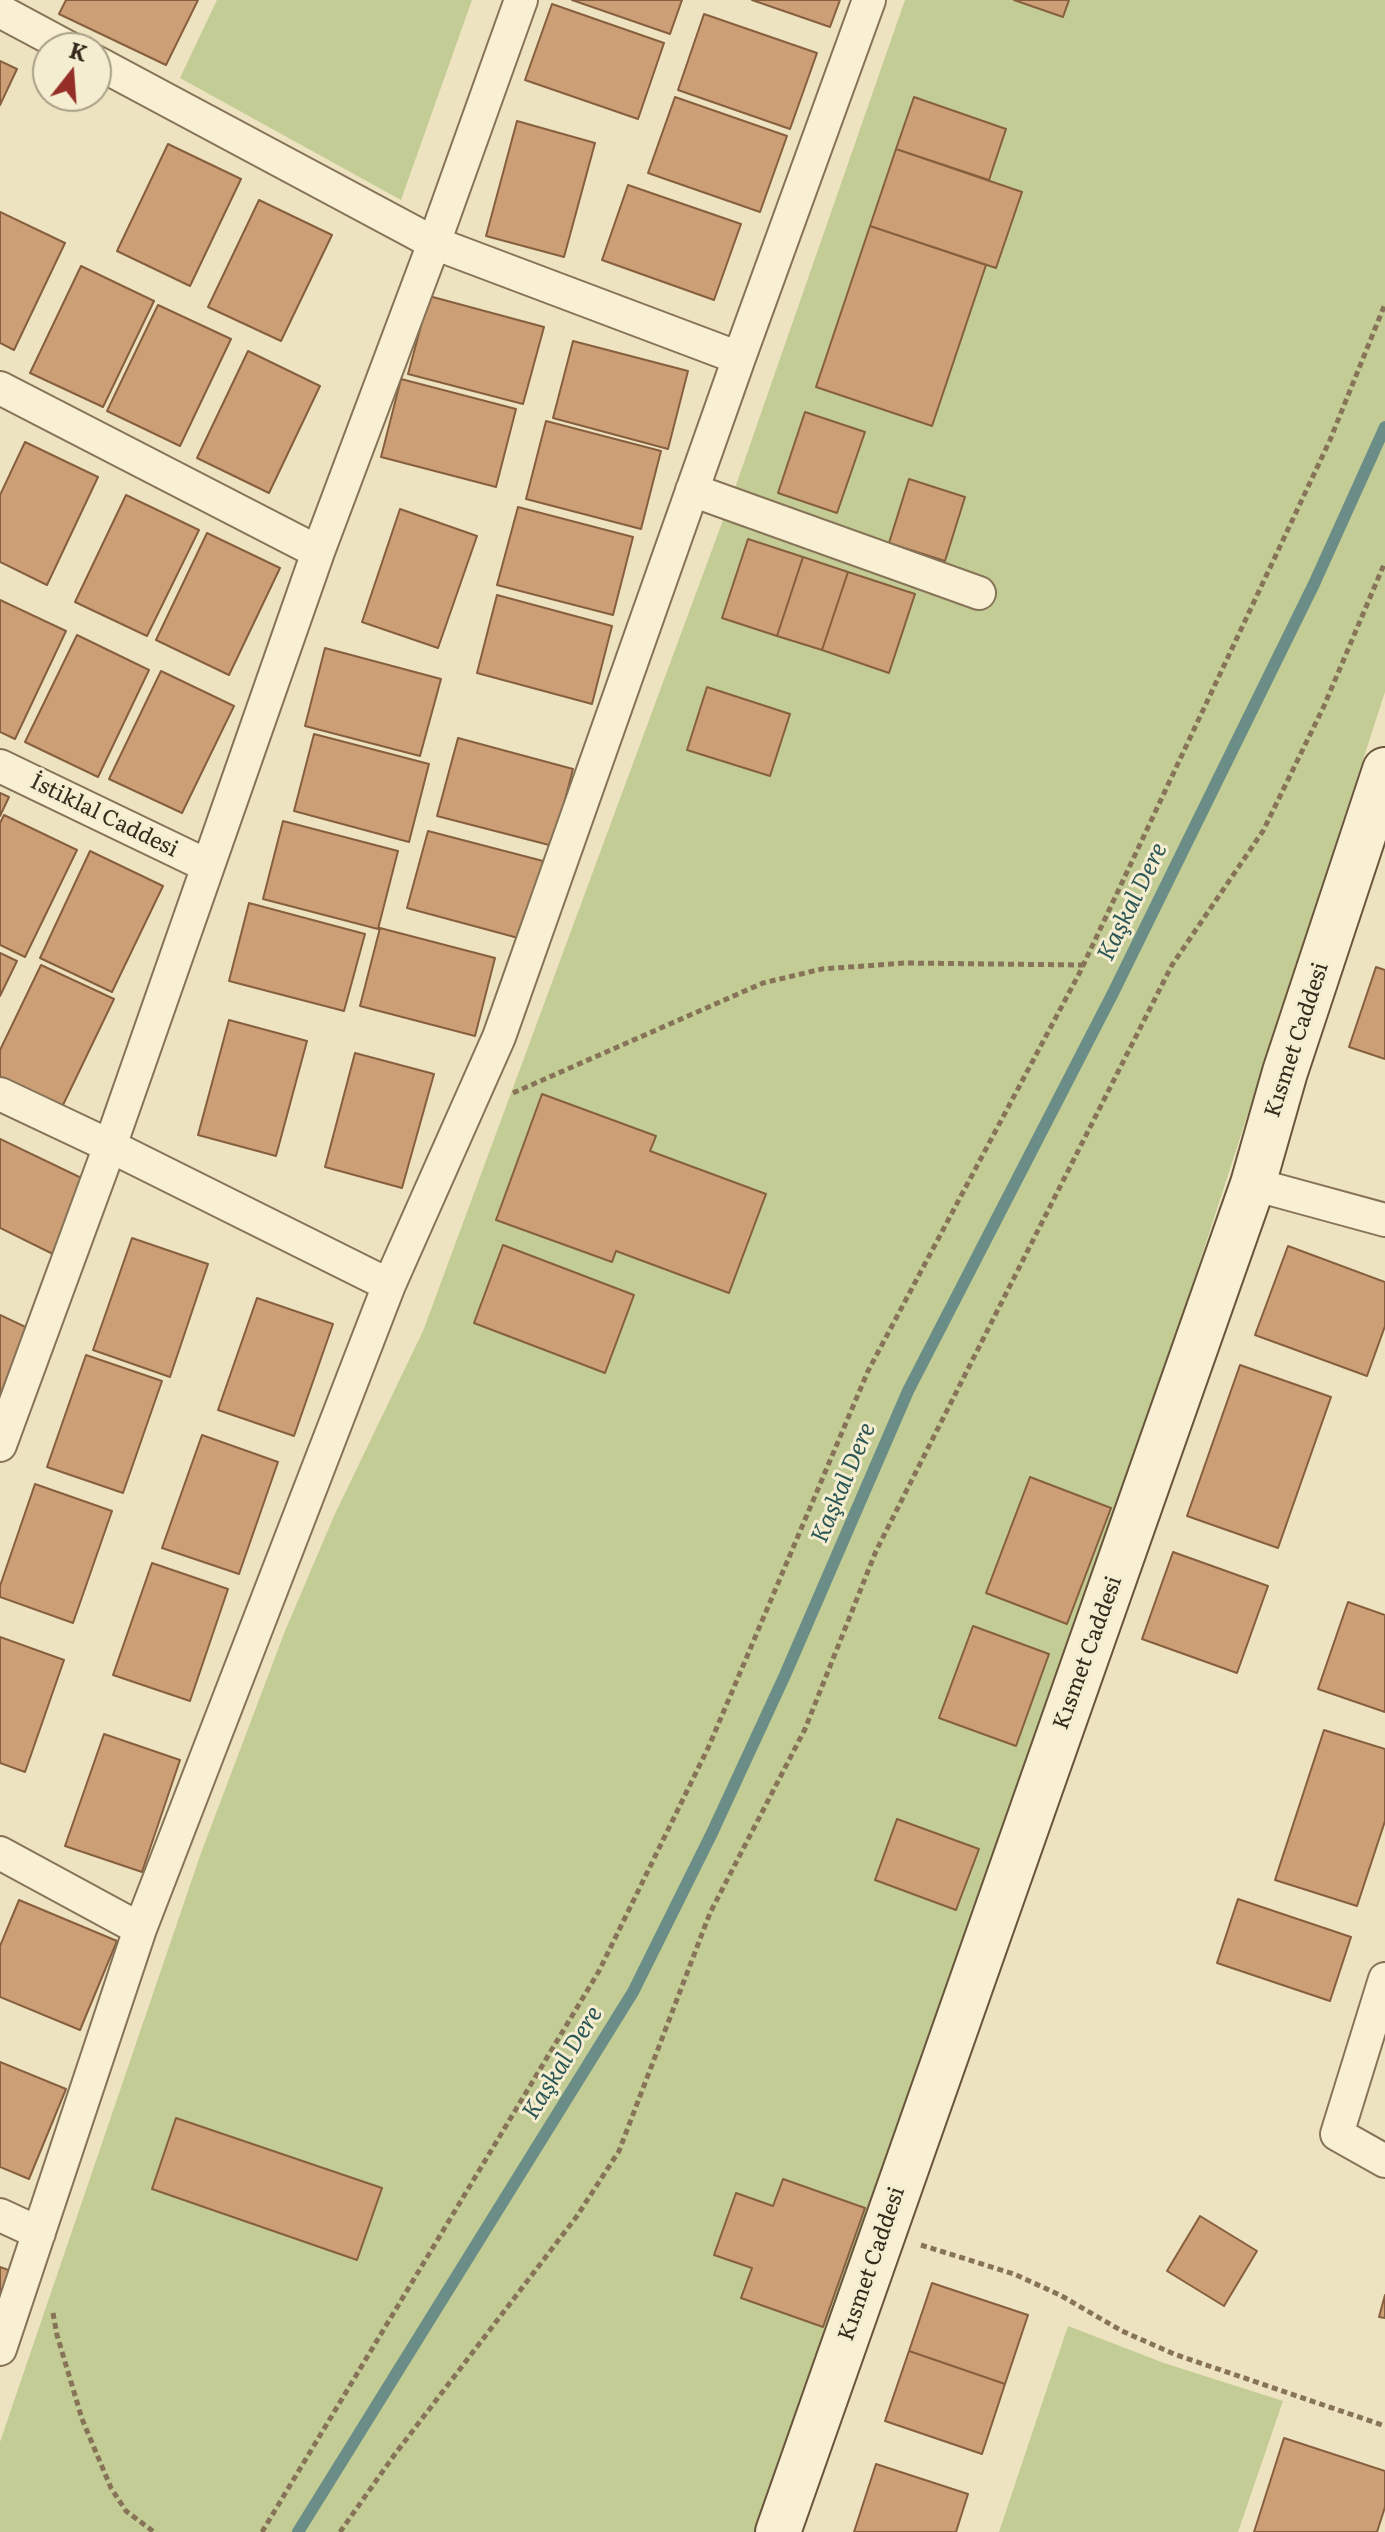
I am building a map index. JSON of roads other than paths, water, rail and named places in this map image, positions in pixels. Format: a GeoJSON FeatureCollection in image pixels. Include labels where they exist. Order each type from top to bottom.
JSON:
{"type":"FeatureCollection","features":[{"type":"Feature","properties":{"kind":"main road","name":"Kısmet Caddesi"},"geometry":{"type":"LineString","coordinates":[[778,2532],[1253,1184],[1285,1072],[1385,770]]}},
{"type":"Feature","properties":{"kind":"street"},"geometry":{"type":"LineString","coordinates":[[0,1445],[110,1146],[318,552],[521,0]]}},
{"type":"Feature","properties":{"kind":"street"},"geometry":{"type":"LineString","coordinates":[[0,2349],[140,1929],[389,1285],[499,1037],[869,0]]}},
{"type":"Feature","properties":{"kind":"street"},"geometry":{"type":"LineString","coordinates":[[0,11],[39,32]]}},
{"type":"Feature","properties":{"kind":"street"},"geometry":{"type":"LineString","coordinates":[[112,71],[434,243],[739,358]]}},
{"type":"Feature","properties":{"kind":"street"},"geometry":{"type":"LineString","coordinates":[[0,388],[318,552]]}},
{"type":"Feature","properties":{"kind":"street"},"geometry":{"type":"LineString","coordinates":[[692,490],[979,593]]}},
{"type":"Feature","properties":{"kind":"street","name":"İstiklal Caddesi"},"geometry":{"type":"LineString","coordinates":[[0,766],[208,866]]}},
{"type":"Feature","properties":{"kind":"street"},"geometry":{"type":"LineString","coordinates":[[0,1094],[389,1285]]}},
{"type":"Feature","properties":{"kind":"street"},"geometry":{"type":"LineString","coordinates":[[1253,1184],[1385,1220]]}},
{"type":"Feature","properties":{"kind":"street"},"geometry":{"type":"LineString","coordinates":[[0,1853],[140,1929]]}},
{"type":"Feature","properties":{"kind":"street"},"geometry":{"type":"LineString","coordinates":[[1385,1979],[1337,2134],[1385,2161]]}},
{"type":"Feature","properties":{"kind":"street"},"geometry":{"type":"LineString","coordinates":[[0,2215],[39,2233]]}},
{"type":"Feature","properties":{"kind":"waterway","name":"Kaşkal Dere"},"geometry":{"type":"LineString","coordinates":[[298,2532],[633,1992],[712,1833],[785,1675],[908,1391],[1113,993],[1314,584],[1385,427]]}}]}
